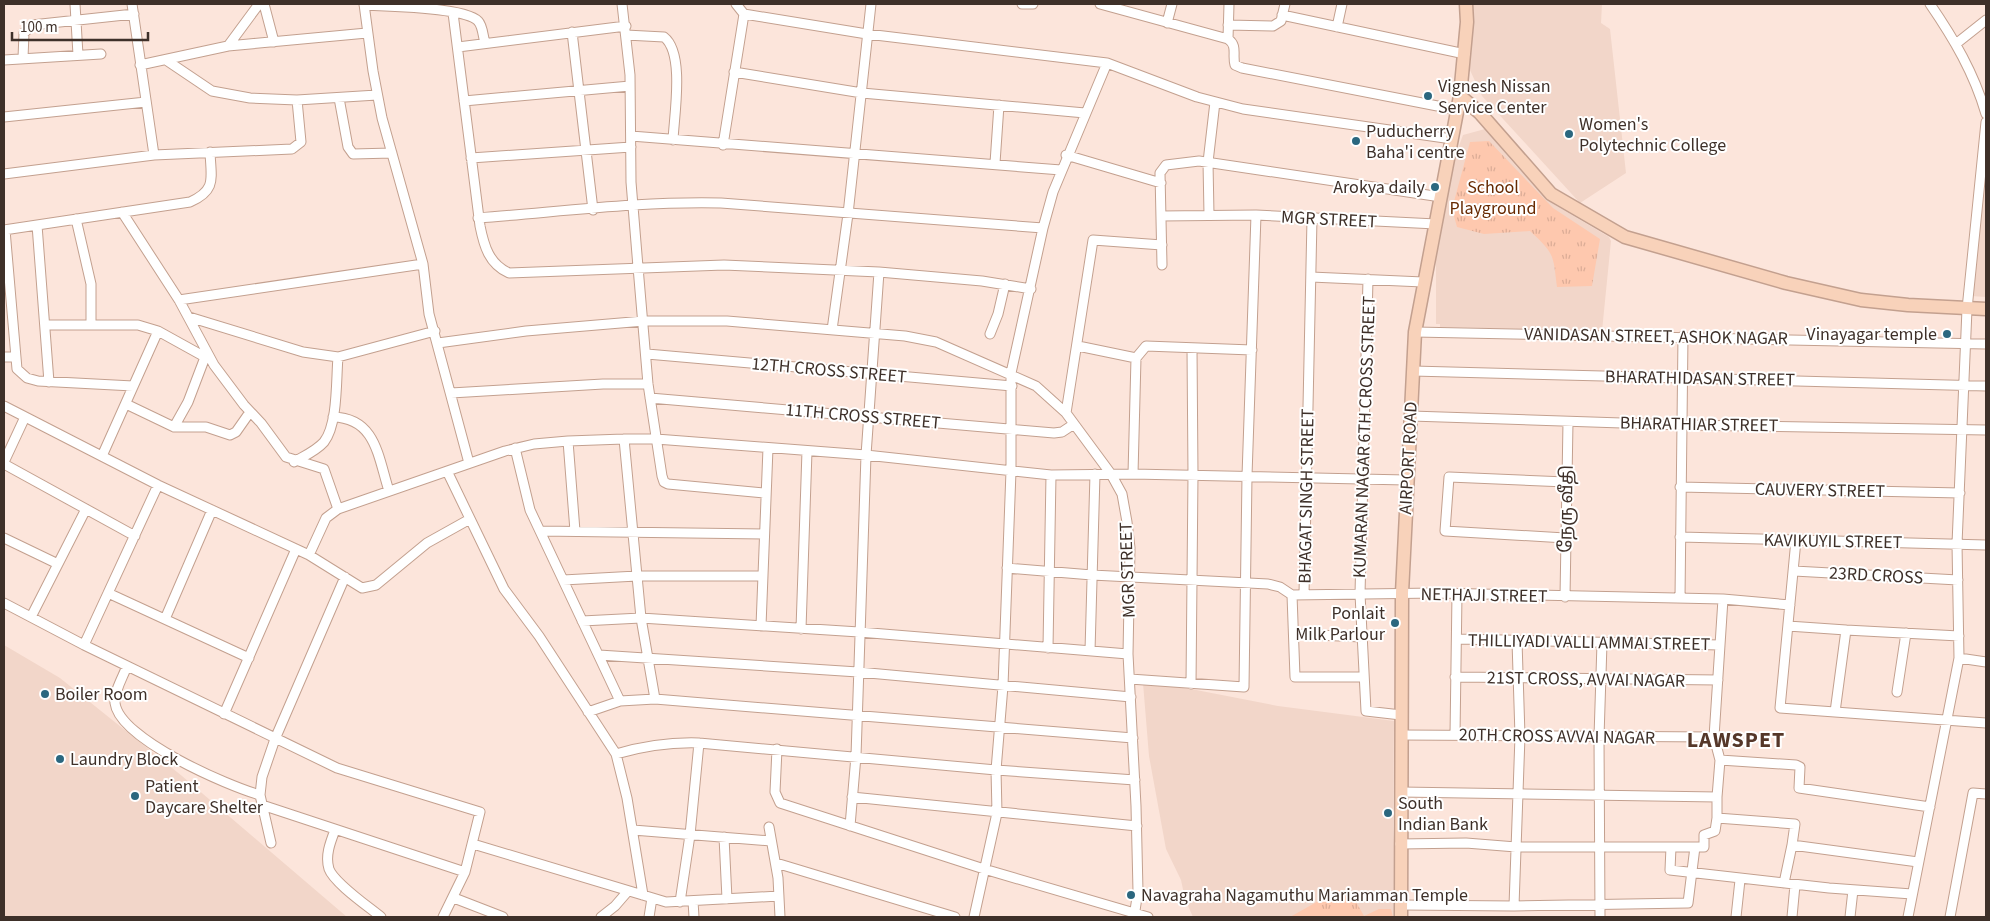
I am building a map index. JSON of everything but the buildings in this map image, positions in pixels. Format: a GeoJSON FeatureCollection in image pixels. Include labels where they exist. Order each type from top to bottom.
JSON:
{"type":"FeatureCollection","features":[{"type":"Feature","properties":{"kind":"street"},"geometry":{"type":"LineString","coordinates":[[75,4],[78,55]]}},
{"type":"Feature","properties":{"kind":"street"},"geometry":{"type":"LineString","coordinates":[[132,4],[154,155]]}},
{"type":"Feature","properties":{"kind":"street"},"geometry":{"type":"LineString","coordinates":[[228,46],[258,4]]}},
{"type":"Feature","properties":{"kind":"street"},"geometry":{"type":"LineString","coordinates":[[264,4],[274,42]]}},
{"type":"Feature","properties":{"kind":"street"},"geometry":{"type":"LineString","coordinates":[[469,463],[429,314],[422,264],[378,95],[364,4],[471,16],[477,20],[485,43]]}},
{"type":"Feature","properties":{"kind":"street"},"geometry":{"type":"LineString","coordinates":[[622,4],[630,86],[634,207],[648,384],[664,482],[766,493]]}},
{"type":"Feature","properties":{"kind":"street"},"geometry":{"type":"LineString","coordinates":[[736,4],[744,14],[867,34],[1106,63],[1197,98],[1280,115],[1452,139]]}},
{"type":"Feature","properties":{"kind":"street"},"geometry":{"type":"LineString","coordinates":[[832,330],[848,214],[871,4]]}},
{"type":"Feature","properties":{"kind":"street"},"geometry":{"type":"LineString","coordinates":[[1022,4],[1033,4]]}},
{"type":"Feature","properties":{"kind":"street"},"geometry":{"type":"LineString","coordinates":[[1100,4],[1228,40],[1233,43],[1235,48],[1233,59],[1235,65],[1242,68],[1458,110]]}},
{"type":"Feature","properties":{"kind":"street"},"geometry":{"type":"LineString","coordinates":[[1167,23],[1172,4]]}},
{"type":"Feature","properties":{"kind":"street"},"geometry":{"type":"LineString","coordinates":[[1228,4],[1228,40]]}},
{"type":"Feature","properties":{"kind":"street"},"geometry":{"type":"LineString","coordinates":[[1228,26],[1273,26],[1281,21],[1284,4]]}},
{"type":"Feature","properties":{"kind":"street"},"geometry":{"type":"LineString","coordinates":[[1337,27],[1342,4]]}},
{"type":"Feature","properties":{"kind":"street","name":"AIRPORT ROAD"},"geometry":{"type":"LineString","coordinates":[[1401,911],[1402,593],[1406,480],[1415,332],[1423,282],[1458,110],[1465,54],[1466,4]]}},
{"type":"Feature","properties":{"kind":"street"},"geometry":{"type":"LineString","coordinates":[[1930,4],[1957,43],[1983,88],[1986,114]]}},
{"type":"Feature","properties":{"kind":"street"},"geometry":{"type":"LineString","coordinates":[[453,13],[478,218],[484,246],[499,268],[509,273],[724,265],[879,272],[1005,284],[1031,289]]}},
{"type":"Feature","properties":{"kind":"street"},"geometry":{"type":"LineString","coordinates":[[23,58],[23,40],[27,28],[44,22],[134,14]]}},
{"type":"Feature","properties":{"kind":"street"},"geometry":{"type":"LineString","coordinates":[[723,145],[744,14]]}},
{"type":"Feature","properties":{"kind":"street"},"geometry":{"type":"LineString","coordinates":[[1282,15],[1465,54]]}},
{"type":"Feature","properties":{"kind":"street"},"geometry":{"type":"LineString","coordinates":[[1957,43],[1986,20]]}},
{"type":"Feature","properties":{"kind":"street"},"geometry":{"type":"LineString","coordinates":[[458,47],[572,32],[626,30],[664,37],[671,46],[676,62],[672,140]]}},
{"type":"Feature","properties":{"kind":"street"},"geometry":{"type":"LineString","coordinates":[[572,32],[594,210]]}},
{"type":"Feature","properties":{"kind":"street"},"geometry":{"type":"LineString","coordinates":[[140,65],[228,46],[367,33]]}},
{"type":"Feature","properties":{"kind":"street"},"geometry":{"type":"LineString","coordinates":[[4,60],[102,54]]}},
{"type":"Feature","properties":{"kind":"street"},"geometry":{"type":"LineString","coordinates":[[166,60],[212,90],[250,98],[297,100],[378,95]]}},
{"type":"Feature","properties":{"kind":"street"},"geometry":{"type":"LineString","coordinates":[[974,917],[997,813],[996,770],[1005,645],[1008,568],[1012,428],[1011,373],[1043,228],[1060,170],[1106,63]]}},
{"type":"Feature","properties":{"kind":"street"},"geometry":{"type":"LineString","coordinates":[[734,72],[862,93],[1085,113]]}},
{"type":"Feature","properties":{"kind":"street"},"geometry":{"type":"LineString","coordinates":[[464,101],[630,86]]}},
{"type":"Feature","properties":{"kind":"street"},"geometry":{"type":"LineString","coordinates":[[1460,96],[1480,113],[1551,194],[1625,238],[1786,283],[1862,300],[1986,309]]}},
{"type":"Feature","properties":{"kind":"street"},"geometry":{"type":"LineString","coordinates":[[340,98],[350,151],[358,156],[392,153]]}},
{"type":"Feature","properties":{"kind":"street"},"geometry":{"type":"LineString","coordinates":[[4,174],[154,155],[278,151],[298,146],[301,137],[297,100]]}},
{"type":"Feature","properties":{"kind":"street"},"geometry":{"type":"LineString","coordinates":[[4,117],[146,102]]}},
{"type":"Feature","properties":{"kind":"street"},"geometry":{"type":"LineString","coordinates":[[1209,215],[1208,162],[1216,102]]}},
{"type":"Feature","properties":{"kind":"street"},"geometry":{"type":"LineString","coordinates":[[995,164],[999,105]]}},
{"type":"Feature","properties":{"kind":"street"},"geometry":{"type":"LineString","coordinates":[[1908,917],[1959,658],[1958,544],[1965,344],[1986,122]]}},
{"type":"Feature","properties":{"kind":"street"},"geometry":{"type":"LineString","coordinates":[[632,136],[723,145],[1060,170]]}},
{"type":"Feature","properties":{"kind":"street"},"geometry":{"type":"LineString","coordinates":[[471,158],[631,147]]}},
{"type":"Feature","properties":{"kind":"street"},"geometry":{"type":"LineString","coordinates":[[133,386],[49,382],[27,378],[17,369],[5,230],[190,202],[204,196],[211,183],[210,152]]}},
{"type":"Feature","properties":{"kind":"street"},"geometry":{"type":"LineString","coordinates":[[1066,155],[1160,183]]}},
{"type":"Feature","properties":{"kind":"street"},"geometry":{"type":"LineString","coordinates":[[1162,265],[1160,173],[1166,165],[1199,161],[1208,162],[1441,197]]}},
{"type":"Feature","properties":{"kind":"street"},"geometry":{"type":"LineString","coordinates":[[478,218],[634,207],[668,202],[721,203],[1043,228]]}},
{"type":"Feature","properties":{"kind":"street"},"geometry":{"type":"LineString","coordinates":[[122,212],[179,300],[206,354],[286,458],[294,462],[311,464],[324,469],[338,509]]}},
{"type":"Feature","properties":{"kind":"street","name":"MGR STREET"},"geometry":{"type":"LineString","coordinates":[[1161,216],[1256,216],[1436,224]]}},
{"type":"Feature","properties":{"kind":"street"},"geometry":{"type":"LineString","coordinates":[[1130,679],[1244,687],[1247,476],[1256,216]]}},
{"type":"Feature","properties":{"kind":"street"},"geometry":{"type":"LineString","coordinates":[[76,219],[91,284],[91,324]]}},
{"type":"Feature","properties":{"kind":"street","name":"BHAGAT SINGH STREET"},"geometry":{"type":"LineString","coordinates":[[1312,219],[1304,594],[1360,594]]}},
{"type":"Feature","properties":{"kind":"street"},"geometry":{"type":"LineString","coordinates":[[37,225],[49,382]]}},
{"type":"Feature","properties":{"kind":"street"},"geometry":{"type":"LineString","coordinates":[[1066,414],[1093,240],[1162,245]]}},
{"type":"Feature","properties":{"kind":"street"},"geometry":{"type":"LineString","coordinates":[[179,300],[422,264]]}},
{"type":"Feature","properties":{"kind":"street"},"geometry":{"type":"LineString","coordinates":[[850,826],[856,756],[866,455],[879,272]]}},
{"type":"Feature","properties":{"kind":"street"},"geometry":{"type":"LineString","coordinates":[[1311,277],[1423,282]]}},
{"type":"Feature","properties":{"kind":"street","name":"KUMARAN NAGAR 6TH CROSS STREET"},"geometry":{"type":"LineString","coordinates":[[1360,594],[1368,279]]}},
{"type":"Feature","properties":{"kind":"street"},"geometry":{"type":"LineString","coordinates":[[990,334],[998,314],[1005,284]]}},
{"type":"Feature","properties":{"kind":"street"},"geometry":{"type":"LineString","coordinates":[[189,318],[303,352],[338,357],[435,332]]}},
{"type":"Feature","properties":{"kind":"street","name":"MGR STREET"},"geometry":{"type":"LineString","coordinates":[[438,343],[526,331],[644,321],[727,321],[875,333],[936,342],[1011,373],[1036,386],[1074,424],[1122,494],[1127,522],[1129,577],[1128,654],[1135,780],[1138,891],[1135,915]]}},
{"type":"Feature","properties":{"kind":"street"},"geometry":{"type":"LineString","coordinates":[[45,326],[91,324],[138,325],[158,331],[206,354]]}},
{"type":"Feature","properties":{"kind":"street"},"geometry":{"type":"LineString","coordinates":[[102,456],[158,331]]}},
{"type":"Feature","properties":{"kind":"street","name":"VANIDASAN STREET, ASHOK NAGAR"},"geometry":{"type":"LineString","coordinates":[[1415,332],[1683,336],[1986,344]]}},
{"type":"Feature","properties":{"kind":"street"},"geometry":{"type":"LineString","coordinates":[[1680,598],[1683,336]]}},
{"type":"Feature","properties":{"kind":"street"},"geometry":{"type":"LineString","coordinates":[[1078,346],[1136,358]]}},
{"type":"Feature","properties":{"kind":"street"},"geometry":{"type":"LineString","coordinates":[[1132,474],[1136,358],[1146,346],[1252,350]]}},
{"type":"Feature","properties":{"kind":"street"},"geometry":{"type":"LineString","coordinates":[[1190,684],[1193,475],[1192,348]]}},
{"type":"Feature","properties":{"kind":"street"},"geometry":{"type":"LineString","coordinates":[[174,427],[188,402],[206,354]]}},
{"type":"Feature","properties":{"kind":"street","name":"12TH CROSS STREET"},"geometry":{"type":"LineString","coordinates":[[647,354],[1012,386]]}},
{"type":"Feature","properties":{"kind":"street"},"geometry":{"type":"LineString","coordinates":[[4,357],[15,357]]}},
{"type":"Feature","properties":{"kind":"street"},"geometry":{"type":"LineString","coordinates":[[294,462],[323,444],[333,417],[338,357]]}},
{"type":"Feature","properties":{"kind":"street","name":"BHARATHIDASAN STREET"},"geometry":{"type":"LineString","coordinates":[[1413,371],[1986,386]]}},
{"type":"Feature","properties":{"kind":"street"},"geometry":{"type":"LineString","coordinates":[[451,393],[603,384],[648,384]]}},
{"type":"Feature","properties":{"kind":"street","name":"11TH CROSS STREET"},"geometry":{"type":"LineString","coordinates":[[650,398],[1054,433],[1062,432],[1074,424]]}},
{"type":"Feature","properties":{"kind":"street"},"geometry":{"type":"LineString","coordinates":[[126,404],[174,427],[206,427],[230,436],[236,432],[250,412]]}},
{"type":"Feature","properties":{"kind":"street"},"geometry":{"type":"LineString","coordinates":[[4,406],[158,485],[309,555],[357,586],[369,588],[426,543],[470,519]]}},
{"type":"Feature","properties":{"kind":"street","name":"BHARATHIAR STREET"},"geometry":{"type":"LineString","coordinates":[[1411,416],[1682,425],[1986,430]]}},
{"type":"Feature","properties":{"kind":"street"},"geometry":{"type":"LineString","coordinates":[[25,417],[4,459],[86,509],[135,536]]}},
{"type":"Feature","properties":{"kind":"street"},"geometry":{"type":"LineString","coordinates":[[333,417],[353,419],[362,425],[371,438],[389,491]]}},
{"type":"Feature","properties":{"kind":"street","name":"நேரு வீதி"},"geometry":{"type":"LineString","coordinates":[[1565,597],[1568,422]]}},
{"type":"Feature","properties":{"kind":"street"},"geometry":{"type":"LineString","coordinates":[[624,439],[641,618],[655,699]]}},
{"type":"Feature","properties":{"kind":"street"},"geometry":{"type":"LineString","coordinates":[[309,555],[326,518],[338,509],[515,448],[568,441],[656,439],[866,455],[1051,475],[1132,474],[1406,480]]}},
{"type":"Feature","properties":{"kind":"street"},"geometry":{"type":"LineString","coordinates":[[568,441],[575,530]]}},
{"type":"Feature","properties":{"kind":"street"},"geometry":{"type":"LineString","coordinates":[[515,448],[530,510],[620,701]]}},
{"type":"Feature","properties":{"kind":"street"},"geometry":{"type":"LineString","coordinates":[[761,626],[768,448]]}},
{"type":"Feature","properties":{"kind":"street"},"geometry":{"type":"LineString","coordinates":[[801,628],[806,451]]}},
{"type":"Feature","properties":{"kind":"street"},"geometry":{"type":"LineString","coordinates":[[447,471],[504,590],[539,636],[616,754],[624,782],[643,895]]}},
{"type":"Feature","properties":{"kind":"street"},"geometry":{"type":"LineString","coordinates":[[1090,651],[1095,474]]}},
{"type":"Feature","properties":{"kind":"street"},"geometry":{"type":"LineString","coordinates":[[1048,648],[1051,475]]}},
{"type":"Feature","properties":{"kind":"street"},"geometry":{"type":"LineString","coordinates":[[1565,538],[1446,532],[1449,477],[1566,482]]}},
{"type":"Feature","properties":{"kind":"street"},"geometry":{"type":"LineString","coordinates":[[84,645],[158,485]]}},
{"type":"Feature","properties":{"kind":"street","name":"CAUVERY STREET"},"geometry":{"type":"LineString","coordinates":[[1680,487],[1960,493]]}},
{"type":"Feature","properties":{"kind":"street"},"geometry":{"type":"LineString","coordinates":[[31,617],[86,509]]}},
{"type":"Feature","properties":{"kind":"street"},"geometry":{"type":"LineString","coordinates":[[165,619],[212,510]]}},
{"type":"Feature","properties":{"kind":"street"},"geometry":{"type":"LineString","coordinates":[[540,530],[633,530],[764,534]]}},
{"type":"Feature","properties":{"kind":"street","name":"KAVIKUYIL STREET"},"geometry":{"type":"LineString","coordinates":[[1680,537],[1986,545]]}},
{"type":"Feature","properties":{"kind":"street"},"geometry":{"type":"LineString","coordinates":[[4,538],[58,564]]}},
{"type":"Feature","properties":{"kind":"street"},"geometry":{"type":"LineString","coordinates":[[1796,540],[1780,708],[1986,723]]}},
{"type":"Feature","properties":{"kind":"street"},"geometry":{"type":"LineString","coordinates":[[224,714],[296,549]]}},
{"type":"Feature","properties":{"kind":"street"},"geometry":{"type":"LineString","coordinates":[[1008,568],[1092,575],[1246,582],[1280,587],[1292,595],[1304,594]]}},
{"type":"Feature","properties":{"kind":"street","name":"23RD CROSS"},"geometry":{"type":"LineString","coordinates":[[1794,571],[1958,580]]}},
{"type":"Feature","properties":{"kind":"street"},"geometry":{"type":"LineString","coordinates":[[563,580],[637,576],[762,576]]}},
{"type":"Feature","properties":{"kind":"street"},"geometry":{"type":"LineString","coordinates":[[271,843],[260,796],[262,777],[275,739],[345,577]]}},
{"type":"Feature","properties":{"kind":"street"},"geometry":{"type":"LineString","coordinates":[[108,593],[248,658]]}},
{"type":"Feature","properties":{"kind":"street","name":"NETHAJI STREET"},"geometry":{"type":"LineString","coordinates":[[1360,594],[1402,593],[1723,599],[1790,605]]}},
{"type":"Feature","properties":{"kind":"street"},"geometry":{"type":"LineString","coordinates":[[1360,594],[1366,711],[1401,715]]}},
{"type":"Feature","properties":{"kind":"street"},"geometry":{"type":"LineString","coordinates":[[1455,735],[1455,677],[1458,639],[1457,594]]}},
{"type":"Feature","properties":{"kind":"street"},"geometry":{"type":"LineString","coordinates":[[1292,595],[1295,677],[1363,677]]}},
{"type":"Feature","properties":{"kind":"street"},"geometry":{"type":"LineString","coordinates":[[1400,844],[1466,843],[1516,847],[1599,848],[1704,846],[1704,835],[1715,832],[1717,818],[1720,760],[1714,737],[1723,599]]}},
{"type":"Feature","properties":{"kind":"street"},"geometry":{"type":"LineString","coordinates":[[4,603],[84,645],[337,768],[480,812],[465,872],[454,898],[443,917]]}},
{"type":"Feature","properties":{"kind":"street"},"geometry":{"type":"LineString","coordinates":[[582,620],[641,618],[859,632],[1128,654]]}},
{"type":"Feature","properties":{"kind":"street"},"geometry":{"type":"LineString","coordinates":[[1788,626],[1959,636]]}},
{"type":"Feature","properties":{"kind":"street"},"geometry":{"type":"LineString","coordinates":[[1835,712],[1846,630]]}},
{"type":"Feature","properties":{"kind":"street"},"geometry":{"type":"LineString","coordinates":[[1897,692],[1906,633]]}},
{"type":"Feature","properties":{"kind":"street"},"geometry":{"type":"LineString","coordinates":[[1294,634],[1362,637]]}},
{"type":"Feature","properties":{"kind":"street","name":"THILLIYADI VALLI AMMAI STREET"},"geometry":{"type":"LineString","coordinates":[[1458,639],[1720,645]]}},
{"type":"Feature","properties":{"kind":"street"},"geometry":{"type":"LineString","coordinates":[[1514,906],[1520,736],[1517,640]]}},
{"type":"Feature","properties":{"kind":"street"},"geometry":{"type":"LineString","coordinates":[[1600,917],[1599,737],[1602,642]]}},
{"type":"Feature","properties":{"kind":"street"},"geometry":{"type":"LineString","coordinates":[[599,656],[858,672],[1131,697]]}},
{"type":"Feature","properties":{"kind":"street"},"geometry":{"type":"LineString","coordinates":[[1959,658],[1986,662]]}},
{"type":"Feature","properties":{"kind":"street"},"geometry":{"type":"LineString","coordinates":[[127,666],[115,699],[119,714],[127,724],[173,757],[227,784],[260,796]]}},
{"type":"Feature","properties":{"kind":"street","name":"21ST CROSS, AVVAI NAGAR"},"geometry":{"type":"LineString","coordinates":[[1455,677],[1718,680]]}},
{"type":"Feature","properties":{"kind":"street"},"geometry":{"type":"LineString","coordinates":[[588,712],[620,701],[655,699],[1133,738]]}},
{"type":"Feature","properties":{"kind":"street","name":"20TH CROSS AVVAI NAGAR"},"geometry":{"type":"LineString","coordinates":[[1401,735],[1714,737]]}},
{"type":"Feature","properties":{"kind":"street"},"geometry":{"type":"LineString","coordinates":[[616,754],[654,744],[672,742],[699,743],[996,770],[1135,780]]}},
{"type":"Feature","properties":{"kind":"street"},"geometry":{"type":"LineString","coordinates":[[680,902],[690,835],[699,743]]}},
{"type":"Feature","properties":{"kind":"street"},"geometry":{"type":"LineString","coordinates":[[777,749],[775,792],[780,802],[984,869],[1135,915],[1148,917]]}},
{"type":"Feature","properties":{"kind":"street"},"geometry":{"type":"LineString","coordinates":[[1720,760],[1796,765],[1800,767],[1800,788],[1930,807]]}},
{"type":"Feature","properties":{"kind":"street"},"geometry":{"type":"LineString","coordinates":[[1401,792],[1717,797]]}},
{"type":"Feature","properties":{"kind":"street"},"geometry":{"type":"LineString","coordinates":[[1950,917],[1973,793],[1986,794]]}},
{"type":"Feature","properties":{"kind":"street"},"geometry":{"type":"LineString","coordinates":[[852,797],[1136,826]]}},
{"type":"Feature","properties":{"kind":"street"},"geometry":{"type":"LineString","coordinates":[[262,805],[465,872]]}},
{"type":"Feature","properties":{"kind":"street"},"geometry":{"type":"LineString","coordinates":[[1717,818],[1795,824],[1784,884]]}},
{"type":"Feature","properties":{"kind":"street"},"geometry":{"type":"LineString","coordinates":[[768,827],[776,863],[780,917]]}},
{"type":"Feature","properties":{"kind":"street"},"geometry":{"type":"LineString","coordinates":[[335,830],[329,846],[328,859],[332,875],[381,917]]}},
{"type":"Feature","properties":{"kind":"street"},"geometry":{"type":"LineString","coordinates":[[633,830],[771,841]]}},
{"type":"Feature","properties":{"kind":"street"},"geometry":{"type":"LineString","coordinates":[[724,837],[727,899]]}},
{"type":"Feature","properties":{"kind":"street"},"geometry":{"type":"LineString","coordinates":[[473,844],[666,902],[779,896]]}},
{"type":"Feature","properties":{"kind":"street"},"geometry":{"type":"LineString","coordinates":[[1792,845],[1918,862]]}},
{"type":"Feature","properties":{"kind":"street"},"geometry":{"type":"LineString","coordinates":[[1401,911],[1514,906],[1688,903],[1695,846]]}},
{"type":"Feature","properties":{"kind":"street"},"geometry":{"type":"LineString","coordinates":[[1670,847],[1670,870],[1740,880],[1912,894]]}},
{"type":"Feature","properties":{"kind":"street"},"geometry":{"type":"LineString","coordinates":[[776,863],[955,917]]}},
{"type":"Feature","properties":{"kind":"street"},"geometry":{"type":"LineString","coordinates":[[1736,917],[1740,880]]}},
{"type":"Feature","properties":{"kind":"street"},"geometry":{"type":"LineString","coordinates":[[1792,917],[1795,885]]}},
{"type":"Feature","properties":{"kind":"street"},"geometry":{"type":"LineString","coordinates":[[1850,917],[1853,890]]}},
{"type":"Feature","properties":{"kind":"street"},"geometry":{"type":"LineString","coordinates":[[601,917],[616,906],[628,891]]}},
{"type":"Feature","properties":{"kind":"street"},"geometry":{"type":"LineString","coordinates":[[454,898],[503,917]]}},
{"type":"Feature","properties":{"kind":"street"},"geometry":{"type":"LineString","coordinates":[[649,917],[652,898]]}},
{"type":"Feature","properties":{"kind":"street"},"geometry":{"type":"LineString","coordinates":[[693,901],[694,917]]}},
{"type":"Feature","properties":{"kind":"shaded area","name":"Women's Polytechnic College"},"geometry":{"type":"Polygon","coordinates":[[[1472,4],[1602,4],[1601,23],[1610,29],[1626,173],[1580,203],[1482,96],[1469,68],[1472,4]]]}},
{"type":"Feature","properties":{"kind":"shaded area"},"geometry":{"type":"Polygon","coordinates":[[[1485,129],[1516,166],[1555,205],[1609,237],[1611,241],[1602,331],[1440,327],[1440,324],[1436,324],[1436,251],[1456,154],[1463,135],[1485,129]]]}},
{"type":"Feature","properties":{"kind":"shaded area"},"geometry":{"type":"Polygon","coordinates":[[[1986,173],[1986,297],[1971,296],[1986,173]]]}},
{"type":"Feature","properties":{"kind":"shaded area"},"geometry":{"type":"Polygon","coordinates":[[[4,645],[60,678],[182,776],[347,917],[4,917],[4,645]]]}},
{"type":"Feature","properties":{"kind":"shaded area"},"geometry":{"type":"Polygon","coordinates":[[[1143,683],[1191,689],[1278,706],[1394,721],[1393,827],[1398,917],[1193,917],[1185,899],[1181,880],[1166,849],[1149,756],[1143,683]]]}},
{"type":"Feature","properties":{"kind":"green space","name":"School Playground"},"geometry":{"type":"Polygon","coordinates":[[[1489,141],[1553,208],[1600,239],[1592,286],[1557,287],[1555,268],[1551,256],[1544,245],[1530,231],[1484,234],[1457,227],[1452,209],[1470,142],[1489,141]]]}},
{"type":"Feature","properties":{"kind":"green space"},"geometry":{"type":"Polygon","coordinates":[[[1338,890],[1350,891],[1364,916],[1379,909],[1391,909],[1393,917],[1290,917],[1338,890]]]}},
{"type":"Feature","properties":{"kind":"place","name":"Vignesh Nissan Service Center"},"geometry":{"type":"Point","coordinates":[1428,96]}},
{"type":"Feature","properties":{"kind":"place","name":"Women's Polytechnic College"},"geometry":{"type":"Point","coordinates":[1569,134]}},
{"type":"Feature","properties":{"kind":"place","name":"Puducherry Baha'i centre"},"geometry":{"type":"Point","coordinates":[1356,141]}},
{"type":"Feature","properties":{"kind":"place","name":"Arokya daily"},"geometry":{"type":"Point","coordinates":[1435,187]}},
{"type":"Feature","properties":{"kind":"place","name":"Vinayagar temple"},"geometry":{"type":"Point","coordinates":[1947,334]}},
{"type":"Feature","properties":{"kind":"place","name":"Ponlait Milk Parlour"},"geometry":{"type":"Point","coordinates":[1395,623]}},
{"type":"Feature","properties":{"kind":"place","name":"Boiler Room"},"geometry":{"type":"Point","coordinates":[45,694]}},
{"type":"Feature","properties":{"kind":"place","name":"Laundry Block"},"geometry":{"type":"Point","coordinates":[60,759]}},
{"type":"Feature","properties":{"kind":"place","name":"Patient Daycare Shelter"},"geometry":{"type":"Point","coordinates":[135,796]}},
{"type":"Feature","properties":{"kind":"place","name":"South Indian Bank"},"geometry":{"type":"Point","coordinates":[1388,813]}},
{"type":"Feature","properties":{"kind":"place","name":"Navagraha Nagamuthu Mariamman Temple"},"geometry":{"type":"Point","coordinates":[1131,895]}},
{"type":"Feature","properties":{"kind":"district","name":"LAWSPET"},"geometry":{"type":"Point","coordinates":[1736,739]}}]}
